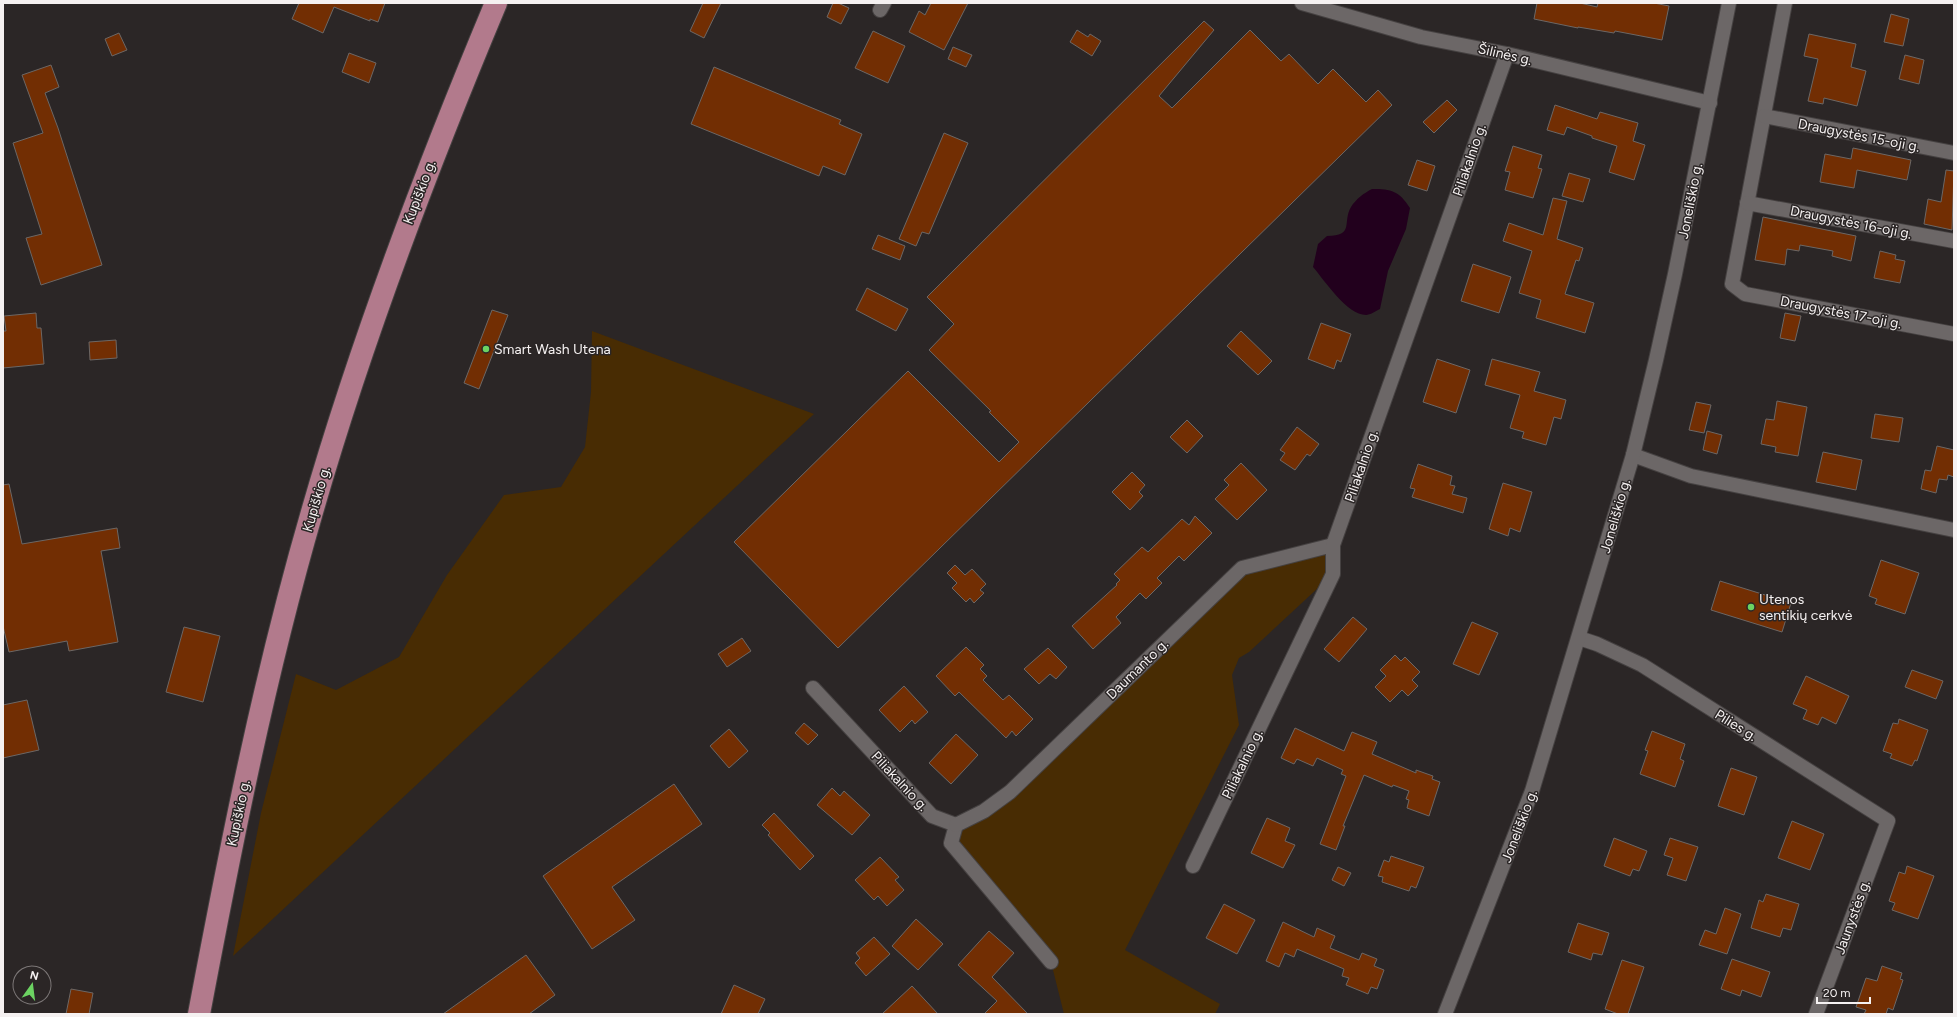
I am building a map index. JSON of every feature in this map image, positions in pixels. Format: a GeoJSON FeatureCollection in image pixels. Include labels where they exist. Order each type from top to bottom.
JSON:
{"type":"FeatureCollection","features":[{"type":"Feature","properties":{"kind":"highway","name":"Kupiškio g."},"geometry":{"type":"LineString","coordinates":[[199,1014],[251,749],[270,670],[312,513],[359,359],[388,275],[444,129],[496,3]]}},
{"type":"Feature","properties":{"kind":"street","name":"Šilinės g."},"geometry":{"type":"LineString","coordinates":[[1302,3],[1421,37],[1507,54],[1710,103]]}},
{"type":"Feature","properties":{"kind":"street","name":"Joneliškio g."},"geometry":{"type":"LineString","coordinates":[[1445,1014],[1532,791],[1633,455],[1656,360],[1710,103],[1729,3]]}},
{"type":"Feature","properties":{"kind":"street"},"geometry":{"type":"LineString","coordinates":[[1747,203],[1785,3]]}},
{"type":"Feature","properties":{"kind":"street","name":"Piliakalnio g."},"geometry":{"type":"LineString","coordinates":[[1193,866],[1333,574],[1333,545],[1507,54]]}},
{"type":"Feature","properties":{"kind":"street","name":"Draugystės 15-oji g."},"geometry":{"type":"LineString","coordinates":[[1764,116],[1954,153]]}},
{"type":"Feature","properties":{"kind":"street","name":"Draugystės 16-oji g."},"geometry":{"type":"LineString","coordinates":[[1747,203],[1954,241]]}},
{"type":"Feature","properties":{"kind":"street","name":"Draugystės 17-oji g."},"geometry":{"type":"LineString","coordinates":[[1747,203],[1732,284],[1745,294],[1954,334]]}},
{"type":"Feature","properties":{"kind":"street"},"geometry":{"type":"LineString","coordinates":[[1633,455],[1691,476],[1954,530]]}},
{"type":"Feature","properties":{"kind":"street","name":"Daumanto g."},"geometry":{"type":"LineString","coordinates":[[956,825],[984,812],[1010,792],[1242,568],[1333,545]]}},
{"type":"Feature","properties":{"kind":"street","name":"Pilies g."},"geometry":{"type":"LineString","coordinates":[[1579,638],[1597,644],[1642,665],[1888,821]]}},
{"type":"Feature","properties":{"kind":"street","name":"Piliakalnio g."},"geometry":{"type":"LineString","coordinates":[[812,688],[932,816],[956,825]]}},
{"type":"Feature","properties":{"kind":"street","name":"Jaunystės g."},"geometry":{"type":"LineString","coordinates":[[1816,1014],[1888,821]]}},
{"type":"Feature","properties":{"kind":"street"},"geometry":{"type":"LineString","coordinates":[[956,825],[951,843],[1051,962]]}},
{"type":"Feature","properties":{"kind":"shaded area"},"geometry":{"type":"Polygon","coordinates":[[[1372,189],[1394,192],[1406,202],[1410,208],[1406,229],[1388,271],[1380,309],[1366,315],[1359,314],[1344,304],[1313,267],[1318,244],[1327,236],[1341,234],[1345,231],[1351,207],[1360,196],[1372,189]]]}},
{"type":"Feature","properties":{"kind":"shaded area"},"geometry":{"type":"Polygon","coordinates":[[[592,331],[814,414],[233,956],[261,813],[296,674],[336,690],[399,657],[447,575],[504,495],[561,487],[585,447],[591,392],[592,331]]]}},
{"type":"Feature","properties":{"kind":"shaded area"},"geometry":{"type":"Polygon","coordinates":[[[1333,545],[1333,574],[1249,652],[1239,658],[1232,675],[1239,725],[1125,950],[1220,1004],[1215,1014],[1064,1014],[1051,962],[951,843],[956,825],[984,811],[1242,568],[1333,545]]]}},
{"type":"Feature","properties":{"kind":"building"},"geometry":{"type":"Polygon","coordinates":[[[299,3],[385,3],[378,22],[370,19],[370,21],[334,7],[323,33],[292,19],[299,3]]]}},
{"type":"Feature","properties":{"kind":"building"},"geometry":{"type":"Polygon","coordinates":[[[703,3],[721,3],[704,38],[690,31],[703,3]]]}},
{"type":"Feature","properties":{"kind":"building"},"geometry":{"type":"Polygon","coordinates":[[[833,3],[838,3],[849,8],[841,24],[827,17],[833,3]]]}},
{"type":"Feature","properties":{"kind":"building"},"geometry":{"type":"Polygon","coordinates":[[[931,3],[968,3],[944,50],[909,32],[919,11],[925,15],[931,3]]]}},
{"type":"Feature","properties":{"kind":"building"},"geometry":{"type":"Polygon","coordinates":[[[1537,3],[1580,3],[1597,7],[1598,3],[1654,3],[1669,6],[1662,40],[1615,31],[1614,33],[1578,28],[1534,19],[1537,3]]]}},
{"type":"Feature","properties":{"kind":"building"},"geometry":{"type":"Polygon","coordinates":[[[1891,14],[1909,19],[1903,46],[1884,42],[1891,14]]]}},
{"type":"Feature","properties":{"kind":"building"},"geometry":{"type":"Polygon","coordinates":[[[1204,21],[1214,30],[1159,96],[1172,108],[1250,30],[1281,61],[1289,54],[1318,84],[1333,69],[1366,102],[1378,90],[1392,105],[838,648],[734,542],[908,371],[999,462],[1019,442],[989,412],[991,411],[929,350],[954,324],[927,297],[1204,21]]]}},
{"type":"Feature","properties":{"kind":"building"},"geometry":{"type":"Polygon","coordinates":[[[1077,30],[1088,37],[1090,34],[1101,41],[1092,56],[1070,42],[1077,30]]]}},
{"type":"Feature","properties":{"kind":"building"},"geometry":{"type":"Polygon","coordinates":[[[873,31],[905,46],[888,83],[855,68],[873,31]]]}},
{"type":"Feature","properties":{"kind":"building"},"geometry":{"type":"Polygon","coordinates":[[[119,33],[127,50],[112,56],[105,39],[119,33]]]}},
{"type":"Feature","properties":{"kind":"building"},"geometry":{"type":"Polygon","coordinates":[[[1809,34],[1856,44],[1851,67],[1866,71],[1857,106],[1824,98],[1823,104],[1808,101],[1818,59],[1804,56],[1809,34]]]}},
{"type":"Feature","properties":{"kind":"building"},"geometry":{"type":"Polygon","coordinates":[[[953,47],[972,55],[966,67],[948,59],[953,47]]]}},
{"type":"Feature","properties":{"kind":"building"},"geometry":{"type":"Polygon","coordinates":[[[349,53],[376,63],[369,83],[342,72],[349,53]]]}},
{"type":"Feature","properties":{"kind":"building"},"geometry":{"type":"Polygon","coordinates":[[[1905,55],[1924,60],[1919,84],[1899,79],[1905,55]]]}},
{"type":"Feature","properties":{"kind":"building"},"geometry":{"type":"Polygon","coordinates":[[[51,65],[59,87],[45,93],[58,128],[102,265],[41,285],[26,238],[42,234],[13,143],[43,133],[22,75],[51,65]]]}},
{"type":"Feature","properties":{"kind":"building"},"geometry":{"type":"Polygon","coordinates":[[[714,67],[841,120],[839,124],[862,134],[845,175],[823,166],[819,176],[691,124],[714,67]]]}},
{"type":"Feature","properties":{"kind":"building"},"geometry":{"type":"Polygon","coordinates":[[[1447,100],[1457,110],[1434,133],[1423,122],[1447,100]]]}},
{"type":"Feature","properties":{"kind":"building"},"geometry":{"type":"Polygon","coordinates":[[[1555,105],[1597,119],[1600,112],[1638,123],[1633,141],[1645,145],[1634,180],[1609,172],[1617,146],[1592,138],[1592,136],[1567,127],[1564,135],[1547,130],[1555,105]]]}},
{"type":"Feature","properties":{"kind":"building"},"geometry":{"type":"Polygon","coordinates":[[[944,133],[968,143],[929,234],[922,232],[916,246],[899,239],[944,133]]]}},
{"type":"Feature","properties":{"kind":"building"},"geometry":{"type":"Polygon","coordinates":[[[1513,146],[1542,155],[1538,168],[1542,169],[1533,198],[1505,190],[1510,172],[1505,171],[1513,146]]]}},
{"type":"Feature","properties":{"kind":"building"},"geometry":{"type":"Polygon","coordinates":[[[1853,148],[1911,160],[1907,180],[1857,170],[1854,188],[1820,182],[1825,154],[1851,159],[1853,148]]]}},
{"type":"Feature","properties":{"kind":"building"},"geometry":{"type":"Polygon","coordinates":[[[1417,160],[1435,166],[1427,191],[1408,185],[1417,160]]]}},
{"type":"Feature","properties":{"kind":"building"},"geometry":{"type":"Polygon","coordinates":[[[1946,170],[1954,171],[1952,230],[1924,224],[1928,199],[1941,202],[1946,170]]]}},
{"type":"Feature","properties":{"kind":"building"},"geometry":{"type":"Polygon","coordinates":[[[1569,173],[1590,179],[1583,202],[1562,196],[1569,173]]]}},
{"type":"Feature","properties":{"kind":"building"},"geometry":{"type":"Polygon","coordinates":[[[1553,198],[1567,201],[1557,239],[1583,248],[1579,261],[1576,260],[1565,294],[1594,303],[1585,333],[1536,318],[1541,300],[1519,293],[1532,251],[1503,241],[1509,223],[1543,235],[1553,198]]]}},
{"type":"Feature","properties":{"kind":"building"},"geometry":{"type":"Polygon","coordinates":[[[1763,217],[1856,236],[1851,261],[1832,256],[1833,251],[1800,245],[1799,251],[1787,249],[1785,265],[1755,260],[1763,217]]]}},
{"type":"Feature","properties":{"kind":"building"},"geometry":{"type":"Polygon","coordinates":[[[878,235],[905,246],[900,260],[872,249],[878,235]]]}},
{"type":"Feature","properties":{"kind":"building"},"geometry":{"type":"Polygon","coordinates":[[[1880,251],[1896,255],[1895,259],[1905,261],[1900,283],[1874,278],[1880,251]]]}},
{"type":"Feature","properties":{"kind":"building"},"geometry":{"type":"Polygon","coordinates":[[[1473,264],[1511,277],[1499,313],[1461,301],[1473,264]]]}},
{"type":"Feature","properties":{"kind":"building"},"geometry":{"type":"Polygon","coordinates":[[[867,288],[908,309],[896,331],[856,310],[867,288]]]}},
{"type":"Feature","properties":{"kind":"building","name":"Smart Wash Utena"},"geometry":{"type":"Polygon","coordinates":[[[492,310],[508,315],[479,389],[464,383],[492,310]]]}},
{"type":"Feature","properties":{"kind":"building"},"geometry":{"type":"Polygon","coordinates":[[[36,313],[37,328],[41,328],[44,364],[3,368],[3,331],[6,331],[4,316],[36,313]]]}},
{"type":"Feature","properties":{"kind":"building"},"geometry":{"type":"Polygon","coordinates":[[[1785,313],[1801,316],[1795,341],[1780,338],[1785,313]]]}},
{"type":"Feature","properties":{"kind":"building"},"geometry":{"type":"Polygon","coordinates":[[[1321,323],[1351,334],[1341,362],[1337,360],[1334,369],[1308,359],[1321,323]]]}},
{"type":"Feature","properties":{"kind":"building"},"geometry":{"type":"Polygon","coordinates":[[[1241,331],[1272,361],[1258,375],[1227,346],[1241,331]]]}},
{"type":"Feature","properties":{"kind":"building"},"geometry":{"type":"Polygon","coordinates":[[[116,340],[117,358],[90,360],[89,342],[116,340]]]}},
{"type":"Feature","properties":{"kind":"building"},"geometry":{"type":"Polygon","coordinates":[[[1437,359],[1470,370],[1456,413],[1423,402],[1437,359]]]}},
{"type":"Feature","properties":{"kind":"building"},"geometry":{"type":"Polygon","coordinates":[[[1492,359],[1540,372],[1534,391],[1566,400],[1561,419],[1554,417],[1546,445],[1522,438],[1524,432],[1510,428],[1520,395],[1485,385],[1492,359]]]}},
{"type":"Feature","properties":{"kind":"building"},"geometry":{"type":"Polygon","coordinates":[[[1777,401],[1807,407],[1798,456],[1775,452],[1776,447],[1761,444],[1766,419],[1774,420],[1777,401]]]}},
{"type":"Feature","properties":{"kind":"building"},"geometry":{"type":"Polygon","coordinates":[[[1696,402],[1711,405],[1704,433],[1689,430],[1696,402]]]}},
{"type":"Feature","properties":{"kind":"building"},"geometry":{"type":"Polygon","coordinates":[[[1875,414],[1903,418],[1899,442],[1871,438],[1875,414]]]}},
{"type":"Feature","properties":{"kind":"building"},"geometry":{"type":"Polygon","coordinates":[[[1187,420],[1203,436],[1187,453],[1170,437],[1187,420]]]}},
{"type":"Feature","properties":{"kind":"building"},"geometry":{"type":"Polygon","coordinates":[[[1297,427],[1319,444],[1310,456],[1307,454],[1295,470],[1280,460],[1285,453],[1280,450],[1297,427]]]}},
{"type":"Feature","properties":{"kind":"building"},"geometry":{"type":"Polygon","coordinates":[[[1707,431],[1722,435],[1717,454],[1703,450],[1707,431]]]}},
{"type":"Feature","properties":{"kind":"building"},"geometry":{"type":"Polygon","coordinates":[[[1937,446],[1954,450],[1954,477],[1948,475],[1947,480],[1939,479],[1936,493],[1921,489],[1925,470],[1931,471],[1937,446]]]}},
{"type":"Feature","properties":{"kind":"building"},"geometry":{"type":"Polygon","coordinates":[[[1823,452],[1862,460],[1856,490],[1816,482],[1823,452]]]}},
{"type":"Feature","properties":{"kind":"building"},"geometry":{"type":"Polygon","coordinates":[[[1241,463],[1267,490],[1237,520],[1215,499],[1229,485],[1224,480],[1241,463]]]}},
{"type":"Feature","properties":{"kind":"building"},"geometry":{"type":"Polygon","coordinates":[[[1418,464],[1452,476],[1450,485],[1455,486],[1452,494],[1467,498],[1463,513],[1412,497],[1415,489],[1410,488],[1418,464]]]}},
{"type":"Feature","properties":{"kind":"building"},"geometry":{"type":"Polygon","coordinates":[[[1132,472],[1145,485],[1139,492],[1143,496],[1130,510],[1112,492],[1132,472]]]}},
{"type":"Feature","properties":{"kind":"building"},"geometry":{"type":"Polygon","coordinates":[[[1503,483],[1532,492],[1520,532],[1510,528],[1508,536],[1489,529],[1503,483]]]}},
{"type":"Feature","properties":{"kind":"building"},"geometry":{"type":"Polygon","coordinates":[[[9,484],[22,544],[117,528],[120,548],[101,551],[118,642],[69,651],[67,641],[9,652],[3,626],[3,485],[9,484]]]}},
{"type":"Feature","properties":{"kind":"building"},"geometry":{"type":"Polygon","coordinates":[[[1195,516],[1212,533],[1184,561],[1179,556],[1157,578],[1162,583],[1146,599],[1140,593],[1116,617],[1121,623],[1093,649],[1072,626],[1117,585],[1116,584],[1120,580],[1114,574],[1142,547],[1148,552],[1182,519],[1189,525],[1195,516]]]}},
{"type":"Feature","properties":{"kind":"building"},"geometry":{"type":"Polygon","coordinates":[[[1881,560],[1919,573],[1905,614],[1875,604],[1877,599],[1869,596],[1881,560]]]}},
{"type":"Feature","properties":{"kind":"building"},"geometry":{"type":"Polygon","coordinates":[[[955,565],[965,575],[972,569],[986,584],[980,590],[984,593],[974,603],[970,598],[966,602],[952,588],[957,583],[947,573],[955,565]]]}},
{"type":"Feature","properties":{"kind":"building","name":"Utenos sentikių cerkvė"},"geometry":{"type":"Polygon","coordinates":[[[1720,581],[1791,603],[1782,632],[1711,610],[1720,581]]]}},
{"type":"Feature","properties":{"kind":"building"},"geometry":{"type":"Polygon","coordinates":[[[1353,617],[1367,629],[1339,662],[1324,649],[1353,617]]]}},
{"type":"Feature","properties":{"kind":"building"},"geometry":{"type":"Polygon","coordinates":[[[1472,622],[1498,633],[1479,675],[1453,664],[1472,622]]]}},
{"type":"Feature","properties":{"kind":"building"},"geometry":{"type":"Polygon","coordinates":[[[184,627],[220,636],[203,702],[166,692],[184,627]]]}},
{"type":"Feature","properties":{"kind":"building"},"geometry":{"type":"Polygon","coordinates":[[[742,638],[751,651],[727,667],[718,654],[742,638]]]}},
{"type":"Feature","properties":{"kind":"building"},"geometry":{"type":"Polygon","coordinates":[[[966,647],[984,665],[980,669],[987,676],[983,680],[1003,700],[1009,695],[1033,719],[1016,736],[1012,731],[1006,738],[959,692],[955,696],[936,676],[966,647]]]}},
{"type":"Feature","properties":{"kind":"building"},"geometry":{"type":"Polygon","coordinates":[[[1048,648],[1067,667],[1056,679],[1050,674],[1039,684],[1024,669],[1048,648]]]}},
{"type":"Feature","properties":{"kind":"building"},"geometry":{"type":"Polygon","coordinates":[[[1395,655],[1401,661],[1405,657],[1420,672],[1412,680],[1418,686],[1408,696],[1402,690],[1390,702],[1375,687],[1386,676],[1380,670],[1395,655]]]}},
{"type":"Feature","properties":{"kind":"building"},"geometry":{"type":"Polygon","coordinates":[[[1912,670],[1943,681],[1936,699],[1905,687],[1912,670]]]}},
{"type":"Feature","properties":{"kind":"building"},"geometry":{"type":"Polygon","coordinates":[[[1806,676],[1849,696],[1836,724],[1822,717],[1818,725],[1803,719],[1807,710],[1793,704],[1806,676]]]}},
{"type":"Feature","properties":{"kind":"building"},"geometry":{"type":"Polygon","coordinates":[[[904,686],[928,712],[915,724],[912,720],[900,732],[879,710],[904,686]]]}},
{"type":"Feature","properties":{"kind":"building"},"geometry":{"type":"Polygon","coordinates":[[[27,700],[39,750],[3,758],[3,705],[27,700]]]}},
{"type":"Feature","properties":{"kind":"building"},"geometry":{"type":"Polygon","coordinates":[[[1899,719],[1928,730],[1917,761],[1915,760],[1912,766],[1890,758],[1892,754],[1883,751],[1893,723],[1898,724],[1899,719]]]}},
{"type":"Feature","properties":{"kind":"building"},"geometry":{"type":"Polygon","coordinates":[[[804,723],[818,735],[808,745],[795,733],[804,723]]]}},
{"type":"Feature","properties":{"kind":"building"},"geometry":{"type":"Polygon","coordinates":[[[1295,728],[1344,751],[1352,732],[1377,742],[1372,754],[1416,773],[1416,770],[1433,776],[1432,779],[1440,782],[1429,816],[1407,808],[1409,800],[1406,799],[1409,791],[1393,785],[1392,787],[1364,775],[1343,826],[1345,826],[1336,850],[1320,844],[1346,776],[1341,774],[1343,770],[1317,758],[1313,766],[1297,759],[1294,764],[1281,758],[1295,728]]]}},
{"type":"Feature","properties":{"kind":"building"},"geometry":{"type":"Polygon","coordinates":[[[729,729],[748,751],[729,768],[710,746],[729,729]]]}},
{"type":"Feature","properties":{"kind":"building"},"geometry":{"type":"Polygon","coordinates":[[[1652,731],[1685,744],[1680,759],[1684,761],[1675,787],[1640,774],[1648,751],[1645,750],[1652,731]]]}},
{"type":"Feature","properties":{"kind":"building"},"geometry":{"type":"Polygon","coordinates":[[[956,734],[978,755],[951,784],[929,763],[956,734]]]}},
{"type":"Feature","properties":{"kind":"building"},"geometry":{"type":"Polygon","coordinates":[[[1731,768],[1757,777],[1744,815],[1718,806],[1731,768]]]}},
{"type":"Feature","properties":{"kind":"building"},"geometry":{"type":"Polygon","coordinates":[[[674,784],[702,824],[612,887],[635,920],[592,949],[543,876],[674,784]]]}},
{"type":"Feature","properties":{"kind":"building"},"geometry":{"type":"Polygon","coordinates":[[[832,788],[840,796],[844,791],[870,815],[852,835],[817,805],[832,788]]]}},
{"type":"Feature","properties":{"kind":"building"},"geometry":{"type":"Polygon","coordinates":[[[774,813],[814,856],[800,870],[768,835],[770,833],[762,825],[774,813]]]}},
{"type":"Feature","properties":{"kind":"building"},"geometry":{"type":"Polygon","coordinates":[[[1267,818],[1290,828],[1285,841],[1295,845],[1283,868],[1251,853],[1267,818]]]}},
{"type":"Feature","properties":{"kind":"building"},"geometry":{"type":"Polygon","coordinates":[[[1792,821],[1824,834],[1810,870],[1778,858],[1792,821]]]}},
{"type":"Feature","properties":{"kind":"building"},"geometry":{"type":"Polygon","coordinates":[[[1614,838],[1647,851],[1639,871],[1633,869],[1630,876],[1604,866],[1614,838]]]}},
{"type":"Feature","properties":{"kind":"building"},"geometry":{"type":"Polygon","coordinates":[[[1670,838],[1698,847],[1686,881],[1667,875],[1673,858],[1664,855],[1670,838]]]}},
{"type":"Feature","properties":{"kind":"building"},"geometry":{"type":"Polygon","coordinates":[[[1391,856],[1424,867],[1416,888],[1411,886],[1409,891],[1382,882],[1383,877],[1378,876],[1384,860],[1389,862],[1391,856]]]}},
{"type":"Feature","properties":{"kind":"building"},"geometry":{"type":"Polygon","coordinates":[[[880,857],[899,877],[895,880],[904,890],[887,906],[878,896],[874,900],[855,880],[880,857]]]}},
{"type":"Feature","properties":{"kind":"building"},"geometry":{"type":"Polygon","coordinates":[[[1907,866],[1934,876],[1918,919],[1892,910],[1895,903],[1889,901],[1899,872],[1905,874],[1907,866]]]}},
{"type":"Feature","properties":{"kind":"building"},"geometry":{"type":"Polygon","coordinates":[[[1338,867],[1351,873],[1344,886],[1332,880],[1338,867]]]}},
{"type":"Feature","properties":{"kind":"building"},"geometry":{"type":"Polygon","coordinates":[[[1766,894],[1799,904],[1791,930],[1783,928],[1780,937],[1751,928],[1759,900],[1763,902],[1766,894]]]}},
{"type":"Feature","properties":{"kind":"building"},"geometry":{"type":"Polygon","coordinates":[[[1224,904],[1255,920],[1237,954],[1206,938],[1224,904]]]}},
{"type":"Feature","properties":{"kind":"building"},"geometry":{"type":"Polygon","coordinates":[[[1725,908],[1741,914],[1727,954],[1699,945],[1705,930],[1716,934],[1725,908]]]}},
{"type":"Feature","properties":{"kind":"building"},"geometry":{"type":"Polygon","coordinates":[[[916,919],[943,944],[918,970],[892,946],[916,919]]]}},
{"type":"Feature","properties":{"kind":"building"},"geometry":{"type":"Polygon","coordinates":[[[1283,922],[1314,937],[1317,928],[1335,936],[1330,948],[1359,960],[1362,953],[1377,959],[1374,966],[1384,970],[1377,989],[1371,987],[1368,994],[1346,985],[1349,978],[1342,976],[1344,969],[1297,949],[1294,957],[1285,953],[1279,967],[1266,961],[1283,922]]]}},
{"type":"Feature","properties":{"kind":"building"},"geometry":{"type":"Polygon","coordinates":[[[1578,923],[1609,933],[1602,955],[1593,953],[1591,960],[1568,952],[1578,923]]]}},
{"type":"Feature","properties":{"kind":"building"},"geometry":{"type":"Polygon","coordinates":[[[989,931],[1014,953],[992,977],[1028,1014],[984,1014],[997,1001],[958,965],[989,931]]]}},
{"type":"Feature","properties":{"kind":"building"},"geometry":{"type":"Polygon","coordinates":[[[874,937],[890,954],[866,976],[855,963],[860,958],[856,953],[874,937]]]}},
{"type":"Feature","properties":{"kind":"building"},"geometry":{"type":"Polygon","coordinates":[[[526,955],[555,995],[529,1014],[443,1014],[526,955]]]}},
{"type":"Feature","properties":{"kind":"building"},"geometry":{"type":"Polygon","coordinates":[[[1732,959],[1770,972],[1761,997],[1742,990],[1740,996],[1721,989],[1732,959]]]}},
{"type":"Feature","properties":{"kind":"building"},"geometry":{"type":"Polygon","coordinates":[[[1622,960],[1644,967],[1628,1014],[1618,1014],[1605,1009],[1622,960]]]}},
{"type":"Feature","properties":{"kind":"building"},"geometry":{"type":"Polygon","coordinates":[[[1882,966],[1902,973],[1900,979],[1903,980],[1893,1010],[1888,1008],[1886,1014],[1864,1014],[1866,1010],[1856,1007],[1866,978],[1877,981],[1882,966]]]}},
{"type":"Feature","properties":{"kind":"building"},"geometry":{"type":"Polygon","coordinates":[[[734,985],[765,999],[758,1014],[721,1014],[734,985]]]}},
{"type":"Feature","properties":{"kind":"building"},"geometry":{"type":"Polygon","coordinates":[[[912,986],[938,1014],[882,1014],[912,986]]]}},
{"type":"Feature","properties":{"kind":"building"},"geometry":{"type":"Polygon","coordinates":[[[71,989],[93,993],[89,1014],[66,1014],[71,989]]]}},
{"type":"Feature","properties":{"kind":"place","name":"Smart Wash Utena"},"geometry":{"type":"Point","coordinates":[486,349]}},
{"type":"Feature","properties":{"kind":"place","name":"Utenos sentikių cerkvė"},"geometry":{"type":"Point","coordinates":[1751,607]}}]}
